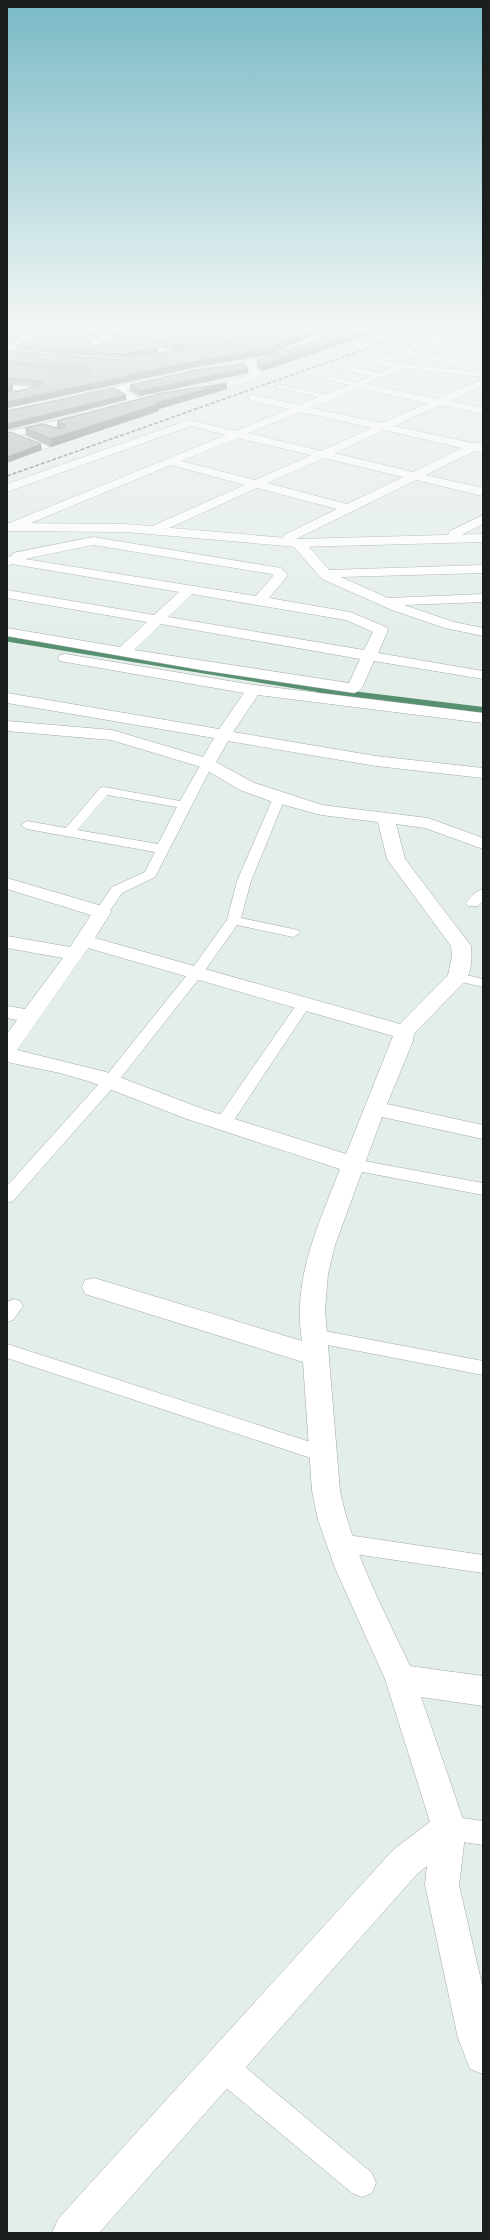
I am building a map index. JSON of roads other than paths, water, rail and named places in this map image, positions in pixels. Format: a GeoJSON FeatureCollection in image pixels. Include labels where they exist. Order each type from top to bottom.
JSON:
{"type":"FeatureCollection","features":[{"type":"Feature","properties":{"kind":"street"},"geometry":{"type":"LineString","coordinates":[[7,488],[120,449],[165,432]]}},
{"type":"Feature","properties":{"kind":"street"},"geometry":{"type":"LineString","coordinates":[[227,432],[483,492]]}},
{"type":"Feature","properties":{"kind":"street"},"geometry":{"type":"LineString","coordinates":[[8,527],[243,432]]}},
{"type":"Feature","properties":{"kind":"street"},"geometry":{"type":"LineString","coordinates":[[154,530],[374,432]]}},
{"type":"Feature","properties":{"kind":"street"},"geometry":{"type":"LineString","coordinates":[[407,432],[479,446]]}},
{"type":"Feature","properties":{"kind":"street"},"geometry":{"type":"LineString","coordinates":[[284,542],[290,537],[412,475],[479,446]]}},
{"type":"Feature","properties":{"kind":"street"},"geometry":{"type":"LineString","coordinates":[[120,449],[258,483],[348,508]]}},
{"type":"Feature","properties":{"kind":"street"},"geometry":{"type":"LineString","coordinates":[[452,539],[454,534],[483,519]]}},
{"type":"Feature","properties":{"kind":"street"},"geometry":{"type":"LineString","coordinates":[[8,527],[76,526],[154,530],[298,544],[483,538]]}},
{"type":"Feature","properties":{"kind":"street"},"geometry":{"type":"LineString","coordinates":[[8,561],[16,557],[93,541],[276,571],[281,575],[260,600]]}},
{"type":"Feature","properties":{"kind":"street"},"geometry":{"type":"LineString","coordinates":[[298,544],[324,574],[382,601],[421,616],[466,629],[483,632]]}},
{"type":"Feature","properties":{"kind":"street"},"geometry":{"type":"LineString","coordinates":[[7,632],[123,652],[354,688],[381,630],[350,616],[260,600],[8,561]]}},
{"type":"Feature","properties":{"kind":"street"},"geometry":{"type":"LineString","coordinates":[[324,574],[483,569]]}},
{"type":"Feature","properties":{"kind":"street"},"geometry":{"type":"LineString","coordinates":[[123,652],[190,589]]}},
{"type":"Feature","properties":{"kind":"street"},"geometry":{"type":"LineString","coordinates":[[7,594],[483,675]]}},
{"type":"Feature","properties":{"kind":"street"},"geometry":{"type":"LineString","coordinates":[[382,601],[483,598]]}},
{"type":"Feature","properties":{"kind":"street"},"geometry":{"type":"LineString","coordinates":[[466,629],[483,628]]}},
{"type":"Feature","properties":{"kind":"street"},"geometry":{"type":"LineString","coordinates":[[52,655],[254,690],[483,718]]}},
{"type":"Feature","properties":{"kind":"street"},"geometry":{"type":"LineString","coordinates":[[207,764],[224,734],[254,690]]}},
{"type":"Feature","properties":{"kind":"street"},"geometry":{"type":"LineString","coordinates":[[7,698],[376,761],[483,773]]}},
{"type":"Feature","properties":{"kind":"street"},"geometry":{"type":"LineString","coordinates":[[7,726],[112,735],[207,764],[246,786],[279,798],[322,810],[428,823],[483,844]]}},
{"type":"Feature","properties":{"kind":"street"},"geometry":{"type":"LineString","coordinates":[[386,819],[396,858],[461,946],[462,956],[458,977],[404,1032],[403,1041],[374,1108],[323,1245],[316,1274],[312,1310],[323,1454],[326,1491],[332,1520],[466,1831],[442,1885],[476,2038],[483,2056]]}},
{"type":"Feature","properties":{"kind":"street"},"geometry":{"type":"LineString","coordinates":[[443,828],[483,833]]}},
{"type":"Feature","properties":{"kind":"street"},"geometry":{"type":"LineString","coordinates":[[7,883],[102,912],[80,948],[7,1050]]}},
{"type":"Feature","properties":{"kind":"street"},"geometry":{"type":"LineString","coordinates":[[7,942],[80,948],[196,973],[404,1032]]}},
{"type":"Feature","properties":{"kind":"street"},"geometry":{"type":"LineString","coordinates":[[7,1012],[31,1017]]}},
{"type":"Feature","properties":{"kind":"street"},"geometry":{"type":"LineString","coordinates":[[7,1055],[44,1061],[111,1080],[203,1118],[224,1122],[352,1165]]}},
{"type":"Feature","properties":{"kind":"street"},"geometry":{"type":"LineString","coordinates":[[374,1108],[483,1132]]}},
{"type":"Feature","properties":{"kind":"street"},"geometry":{"type":"LineString","coordinates":[[94,1287],[315,1346]]}},
{"type":"Feature","properties":{"kind":"street"},"geometry":{"type":"LineString","coordinates":[[400,1679],[483,1691]]}},
{"type":"Feature","properties":{"kind":"street"},"geometry":{"type":"LineString","coordinates":[[72,2233],[405,1862],[466,1831]]}},
{"type":"Feature","properties":{"kind":"lane"},"geometry":{"type":"LineString","coordinates":[[57,432],[61,433]]}},
{"type":"Feature","properties":{"kind":"lane"},"geometry":{"type":"LineString","coordinates":[[9,433],[46,447]]}},
{"type":"Feature","properties":{"kind":"lane"},"geometry":{"type":"LineString","coordinates":[[102,912],[117,890],[150,874],[184,805],[207,764]]}},
{"type":"Feature","properties":{"kind":"lane"},"geometry":{"type":"LineString","coordinates":[[69,832],[104,791],[184,805]]}},
{"type":"Feature","properties":{"kind":"lane"},"geometry":{"type":"LineString","coordinates":[[7,1197],[111,1080],[196,973],[234,920],[244,881],[279,798]]}},
{"type":"Feature","properties":{"kind":"lane"},"geometry":{"type":"LineString","coordinates":[[27,825],[162,849]]}},
{"type":"Feature","properties":{"kind":"lane"},"geometry":{"type":"LineString","coordinates":[[473,903],[483,893]]}},
{"type":"Feature","properties":{"kind":"lane"},"geometry":{"type":"LineString","coordinates":[[234,920],[293,933]]}},
{"type":"Feature","properties":{"kind":"lane"},"geometry":{"type":"LineString","coordinates":[[458,977],[483,983]]}},
{"type":"Feature","properties":{"kind":"lane"},"geometry":{"type":"LineString","coordinates":[[224,1122],[304,1004]]}},
{"type":"Feature","properties":{"kind":"lane"},"geometry":{"type":"LineString","coordinates":[[352,1165],[483,1189]]}},
{"type":"Feature","properties":{"kind":"lane"},"geometry":{"type":"LineString","coordinates":[[315,1346],[483,1368]]}},
{"type":"Feature","properties":{"kind":"lane"},"geometry":{"type":"LineString","coordinates":[[7,1351],[323,1454]]}},
{"type":"Feature","properties":{"kind":"lane"},"geometry":{"type":"LineString","coordinates":[[341,1543],[483,1564]]}},
{"type":"Feature","properties":{"kind":"lane"},"geometry":{"type":"LineString","coordinates":[[222,2066],[362,2184]]}},
{"type":"Feature","properties":{"kind":"waterway"},"geometry":{"type":"LineString","coordinates":[[7,639],[326,691]]}},
{"type":"Feature","properties":{"kind":"waterway"},"geometry":{"type":"LineString","coordinates":[[319,690],[326,691]]}},
{"type":"Feature","properties":{"kind":"waterway"},"geometry":{"type":"LineString","coordinates":[[326,691],[483,710]]}},
{"type":"Feature","properties":{"kind":"railway"},"geometry":{"type":"LineString","coordinates":[[7,476],[132,432]]}}]}
